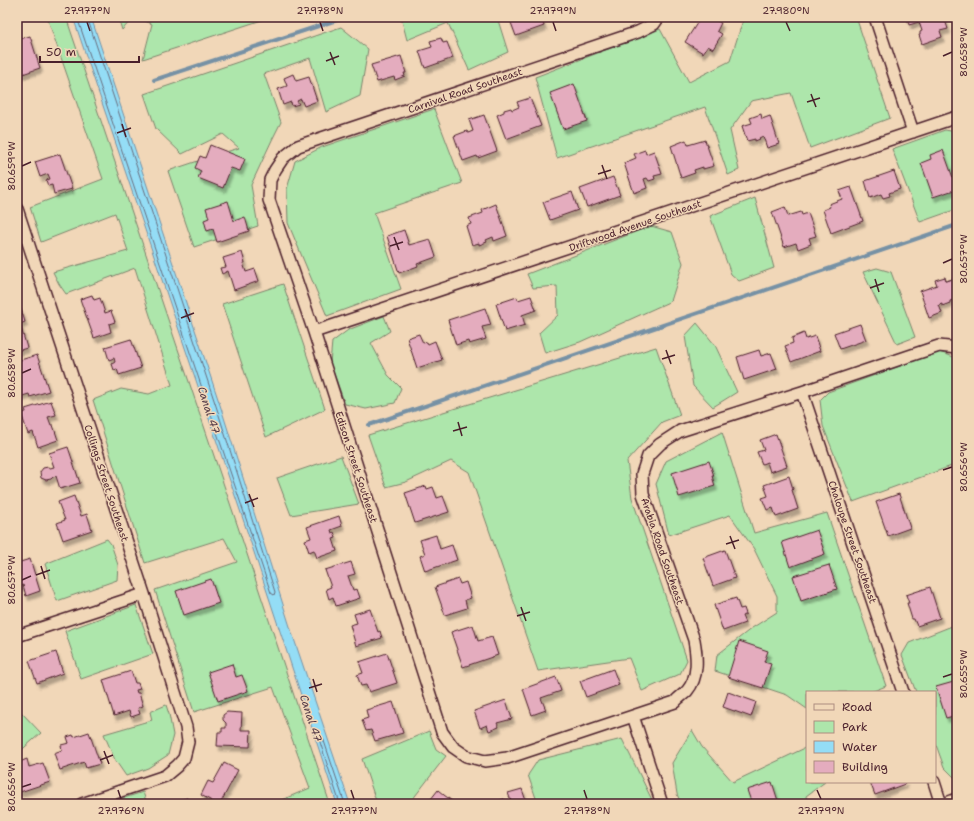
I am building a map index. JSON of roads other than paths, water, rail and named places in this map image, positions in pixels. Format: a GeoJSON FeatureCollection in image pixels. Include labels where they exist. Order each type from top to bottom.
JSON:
{"type":"FeatureCollection","features":[{"type":"Feature","properties":{"kind":"street","name":"Carnival Road Southeast"},"geometry":{"type":"LineString","coordinates":[[275,170],[283,158],[298,146],[638,32],[654,24],[658,17]]}},
{"type":"Feature","properties":{"kind":"street"},"geometry":{"type":"LineString","coordinates":[[875,17],[913,132]]}},
{"type":"Feature","properties":{"kind":"street","name":"Driftwood Avenue Southeast"},"geometry":{"type":"LineString","coordinates":[[314,332],[957,117]]}},
{"type":"Feature","properties":{"kind":"street","name":"Edison Street Southeast"},"geometry":{"type":"LineString","coordinates":[[275,170],[270,180],[269,200],[314,332],[442,732],[453,747],[466,756]]}},
{"type":"Feature","properties":{"kind":"street","name":"Collings Street Southeast"},"geometry":{"type":"LineString","coordinates":[[17,209],[21,236],[144,594],[186,727],[188,742],[184,758],[165,776],[82,804]]}},
{"type":"Feature","properties":{"kind":"street","name":"Arabia Road Southeast"},"geometry":{"type":"LineString","coordinates":[[466,756],[485,761],[507,758],[674,702],[688,691],[695,677],[697,660],[694,640],[644,494],[642,474],[648,456],[660,444],[680,432],[939,346],[957,348]]}},
{"type":"Feature","properties":{"kind":"street","name":"Chaloupe Street Southeast"},"geometry":{"type":"LineString","coordinates":[[802,392],[903,691]]}},
{"type":"Feature","properties":{"kind":"street"},"geometry":{"type":"LineString","coordinates":[[17,636],[144,594]]}},
{"type":"Feature","properties":{"kind":"street"},"geometry":{"type":"LineString","coordinates":[[633,716],[662,804]]}},
{"type":"Feature","properties":{"kind":"street"},"geometry":{"type":"LineString","coordinates":[[934,783],[942,804],[957,800]]}},
{"type":"Feature","properties":{"kind":"water","name":"Canal 47"},"geometry":{"type":"Polygon","coordinates":[[[73,17],[91,17],[221,408],[292,633],[350,804],[337,804],[245,525],[73,17]]]}},
{"type":"Feature","properties":{"kind":"waterway"},"geometry":{"type":"LineString","coordinates":[[154,80],[346,17]]}},
{"type":"Feature","properties":{"kind":"waterway"},"geometry":{"type":"LineString","coordinates":[[369,425],[957,225]]}}]}
